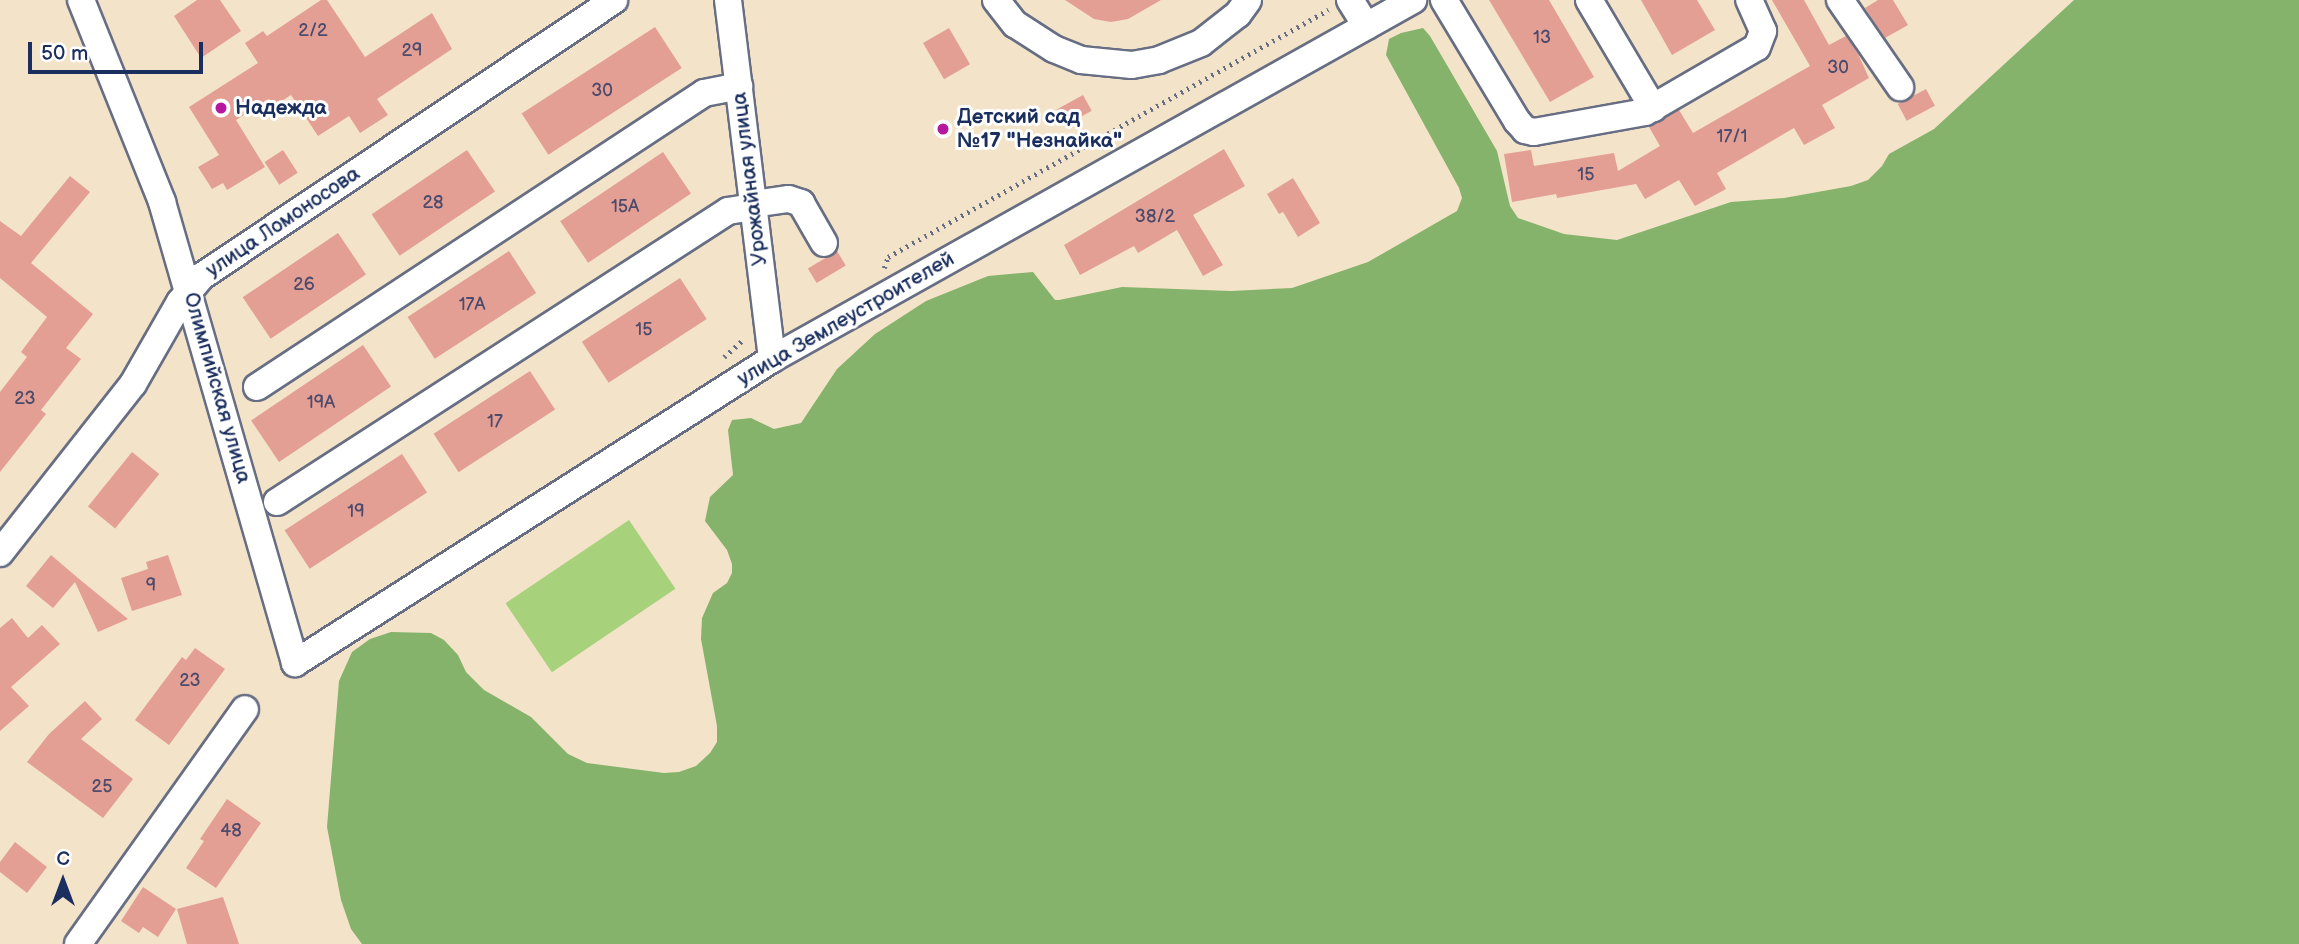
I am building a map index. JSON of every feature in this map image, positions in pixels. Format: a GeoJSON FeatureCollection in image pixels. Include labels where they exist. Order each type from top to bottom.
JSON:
{"type":"FeatureCollection","features":[{"type":"Feature","properties":{"kind":"street","name":"Олимпийская улица"},"geometry":{"type":"LineString","coordinates":[[81,0],[145,155],[188,290],[295,663]]}},
{"type":"Feature","properties":{"kind":"street","name":"улица Ломоносова"},"geometry":{"type":"LineString","coordinates":[[0,553],[134,383],[188,290],[216,265],[614,0]]}},
{"type":"Feature","properties":{"kind":"street","name":"Урожайная улица"},"geometry":{"type":"LineString","coordinates":[[728,0],[772,359]]}},
{"type":"Feature","properties":{"kind":"street"},"geometry":{"type":"LineString","coordinates":[[996,0],[1015,24],[1054,49],[1081,60],[1132,65],[1158,60],[1201,43],[1229,23],[1248,0]]}},
{"type":"Feature","properties":{"kind":"street","name":"улица Землеустроителей"},"geometry":{"type":"LineString","coordinates":[[295,663],[772,359],[1413,0]]}},
{"type":"Feature","properties":{"kind":"street"},"geometry":{"type":"LineString","coordinates":[[1444,0],[1525,130],[1534,132],[1629,117],[1653,108],[1757,47],[1763,31],[1749,0]]}},
{"type":"Feature","properties":{"kind":"street"},"geometry":{"type":"LineString","coordinates":[[1589,0],[1653,108]]}},
{"type":"Feature","properties":{"kind":"street"},"geometry":{"type":"LineString","coordinates":[[1840,0],[1900,87]]}},
{"type":"Feature","properties":{"kind":"street"},"geometry":{"type":"LineString","coordinates":[[1342,3],[1366,26]]}},
{"type":"Feature","properties":{"kind":"street"},"geometry":{"type":"LineString","coordinates":[[257,387],[704,93],[739,86]]}},
{"type":"Feature","properties":{"kind":"street"},"geometry":{"type":"LineString","coordinates":[[277,502],[728,211],[789,200],[800,203],[808,210],[824,243]]}},
{"type":"Feature","properties":{"kind":"street"},"geometry":{"type":"LineString","coordinates":[[78,944],[245,709]]}},
{"type":"Feature","properties":{"kind":"path"},"geometry":{"type":"LineString","coordinates":[[880,277],[888,257],[1342,3]]}},
{"type":"Feature","properties":{"kind":"green space"},"geometry":{"type":"Polygon","coordinates":[[[2074,0],[2299,0],[2299,944],[362,944],[351,929],[341,900],[327,827],[339,681],[352,652],[370,639],[391,632],[431,633],[444,640],[458,655],[466,672],[484,690],[531,717],[568,754],[587,763],[664,773],[679,772],[696,766],[717,742],[717,726],[701,639],[702,618],[713,593],[727,583],[732,573],[732,564],[727,550],[705,521],[710,497],[733,475],[728,430],[732,420],[751,418],[774,429],[801,423],[837,369],[875,334],[926,301],[988,276],[1033,272],[1055,300],[1122,287],[1231,291],[1292,288],[1368,262],[1457,211],[1462,198],[1459,188],[1386,55],[1389,39],[1423,28],[1430,36],[1497,151],[1510,206],[1518,218],[1564,234],[1617,240],[1731,202],[1784,198],[1851,186],[1868,180],[1889,154],[1934,129],[2074,0]]]}},
{"type":"Feature","properties":{"kind":"green space"},"geometry":{"type":"Polygon","coordinates":[[[629,520],[675,589],[552,672],[505,603],[629,520]]]}},
{"type":"Feature","properties":{"kind":"building"},"geometry":{"type":"Polygon","coordinates":[[[197,0],[220,0],[241,31],[201,58],[174,16],[197,0]]]}},
{"type":"Feature","properties":{"kind":"building"},"geometry":{"type":"Polygon","coordinates":[[[321,0],[327,0],[365,57],[432,13],[452,49],[377,99],[388,115],[360,133],[349,116],[318,136],[291,95],[274,106],[269,99],[236,120],[265,167],[227,190],[223,183],[212,189],[198,167],[219,155],[189,107],[258,63],[245,43],[263,31],[267,36],[321,0]]]}},
{"type":"Feature","properties":{"kind":"building"},"geometry":{"type":"Polygon","coordinates":[[[1065,0],[1161,0],[1128,19],[1111,22],[1094,19],[1065,0]]]}},
{"type":"Feature","properties":{"kind":"building"},"geometry":{"type":"Polygon","coordinates":[[[1489,0],[1549,0],[1594,77],[1550,102],[1489,0]]]}},
{"type":"Feature","properties":{"kind":"building"},"geometry":{"type":"Polygon","coordinates":[[[1641,0],[1697,0],[1715,30],[1672,55],[1641,0]]]}},
{"type":"Feature","properties":{"kind":"building"},"geometry":{"type":"Polygon","coordinates":[[[1772,0],[1804,0],[1829,45],[1846,36],[1858,54],[1869,78],[1822,105],[1835,128],[1804,145],[1794,128],[1717,173],[1726,189],[1695,206],[1679,180],[1645,199],[1636,184],[1557,198],[1556,194],[1512,202],[1504,154],[1531,150],[1534,166],[1614,153],[1618,171],[1660,146],[1649,127],[1679,110],[1693,133],[1810,66],[1772,0]]]}},
{"type":"Feature","properties":{"kind":"building"},"geometry":{"type":"Polygon","coordinates":[[[1878,0],[1893,0],[1908,25],[1885,38],[1865,8],[1878,0]]]}},
{"type":"Feature","properties":{"kind":"building"},"geometry":{"type":"Polygon","coordinates":[[[655,27],[682,68],[548,155],[522,114],[655,27]]]}},
{"type":"Feature","properties":{"kind":"building"},"geometry":{"type":"Polygon","coordinates":[[[949,28],[970,64],[944,79],[923,43],[949,28]]]}},
{"type":"Feature","properties":{"kind":"building"},"geometry":{"type":"Polygon","coordinates":[[[1926,89],[1935,106],[1907,121],[1898,104],[1926,89]]]}},
{"type":"Feature","properties":{"kind":"building"},"geometry":{"type":"Polygon","coordinates":[[[1083,95],[1092,111],[1065,125],[1057,110],[1083,95]]]}},
{"type":"Feature","properties":{"kind":"building"},"geometry":{"type":"Polygon","coordinates":[[[1224,149],[1245,186],[1193,215],[1223,265],[1203,276],[1177,230],[1138,253],[1134,246],[1080,275],[1064,245],[1224,149]]]}},
{"type":"Feature","properties":{"kind":"building"},"geometry":{"type":"Polygon","coordinates":[[[283,150],[298,173],[279,185],[265,162],[283,150]]]}},
{"type":"Feature","properties":{"kind":"building"},"geometry":{"type":"Polygon","coordinates":[[[467,150],[495,191],[400,256],[372,214],[467,150]]]}},
{"type":"Feature","properties":{"kind":"building"},"geometry":{"type":"Polygon","coordinates":[[[663,152],[691,193],[588,263],[560,221],[663,152]]]}},
{"type":"Feature","properties":{"kind":"building"},"geometry":{"type":"Polygon","coordinates":[[[70,176],[90,192],[31,263],[93,314],[66,348],[81,359],[41,410],[46,414],[0,472],[0,392],[27,357],[21,352],[47,317],[0,278],[0,221],[21,236],[70,176]]]}},
{"type":"Feature","properties":{"kind":"building"},"geometry":{"type":"Polygon","coordinates":[[[1293,178],[1320,223],[1298,237],[1283,212],[1279,214],[1267,194],[1293,178]]]}},
{"type":"Feature","properties":{"kind":"building"},"geometry":{"type":"Polygon","coordinates":[[[338,233],[366,274],[271,339],[243,297],[338,233]]]}},
{"type":"Feature","properties":{"kind":"building"},"geometry":{"type":"Polygon","coordinates":[[[509,251],[536,293],[435,359],[408,317],[509,251]]]}},
{"type":"Feature","properties":{"kind":"building"},"geometry":{"type":"Polygon","coordinates":[[[837,251],[846,266],[817,283],[808,269],[837,251]]]}},
{"type":"Feature","properties":{"kind":"building"},"geometry":{"type":"Polygon","coordinates":[[[680,278],[707,319],[609,383],[582,342],[680,278]]]}},
{"type":"Feature","properties":{"kind":"building"},"geometry":{"type":"Polygon","coordinates":[[[363,345],[391,386],[279,462],[251,420],[363,345]]]}},
{"type":"Feature","properties":{"kind":"building"},"geometry":{"type":"Polygon","coordinates":[[[530,371],[555,410],[459,472],[434,434],[530,371]]]}},
{"type":"Feature","properties":{"kind":"building"},"geometry":{"type":"Polygon","coordinates":[[[132,452],[159,474],[115,528],[88,506],[132,452]]]}},
{"type":"Feature","properties":{"kind":"building"},"geometry":{"type":"Polygon","coordinates":[[[402,454],[427,493],[310,569],[285,530],[402,454]]]}},
{"type":"Feature","properties":{"kind":"building"},"geometry":{"type":"Polygon","coordinates":[[[51,555],[128,619],[98,632],[75,582],[53,608],[26,586],[51,555]]]}},
{"type":"Feature","properties":{"kind":"building"},"geometry":{"type":"Polygon","coordinates":[[[168,555],[182,595],[132,611],[121,578],[148,569],[146,562],[168,555]]]}},
{"type":"Feature","properties":{"kind":"building"},"geometry":{"type":"Polygon","coordinates":[[[12,618],[28,638],[42,625],[60,644],[11,687],[29,706],[0,731],[0,628],[12,618]]]}},
{"type":"Feature","properties":{"kind":"building"},"geometry":{"type":"Polygon","coordinates":[[[195,648],[225,669],[169,745],[135,720],[182,657],[186,660],[195,648]]]}},
{"type":"Feature","properties":{"kind":"building"},"geometry":{"type":"Polygon","coordinates":[[[85,701],[102,719],[81,739],[133,779],[103,818],[27,762],[49,734],[85,701]]]}},
{"type":"Feature","properties":{"kind":"building"},"geometry":{"type":"Polygon","coordinates":[[[227,799],[261,823],[216,888],[186,868],[204,841],[200,839],[227,799]]]}},
{"type":"Feature","properties":{"kind":"building"},"geometry":{"type":"Polygon","coordinates":[[[15,842],[47,867],[27,893],[0,872],[0,862],[15,842]]]}},
{"type":"Feature","properties":{"kind":"building"},"geometry":{"type":"Polygon","coordinates":[[[143,887],[176,909],[158,937],[143,927],[139,933],[121,921],[143,887]]]}},
{"type":"Feature","properties":{"kind":"building"},"geometry":{"type":"Polygon","coordinates":[[[223,897],[239,944],[187,944],[177,909],[223,897]]]}},
{"type":"Feature","properties":{"kind":"place","name":"Надежда"},"geometry":{"type":"Point","coordinates":[221,108]}},
{"type":"Feature","properties":{"kind":"place","name":"Детский сад №17 \"Незнайка\""},"geometry":{"type":"Point","coordinates":[943,129]}}]}
